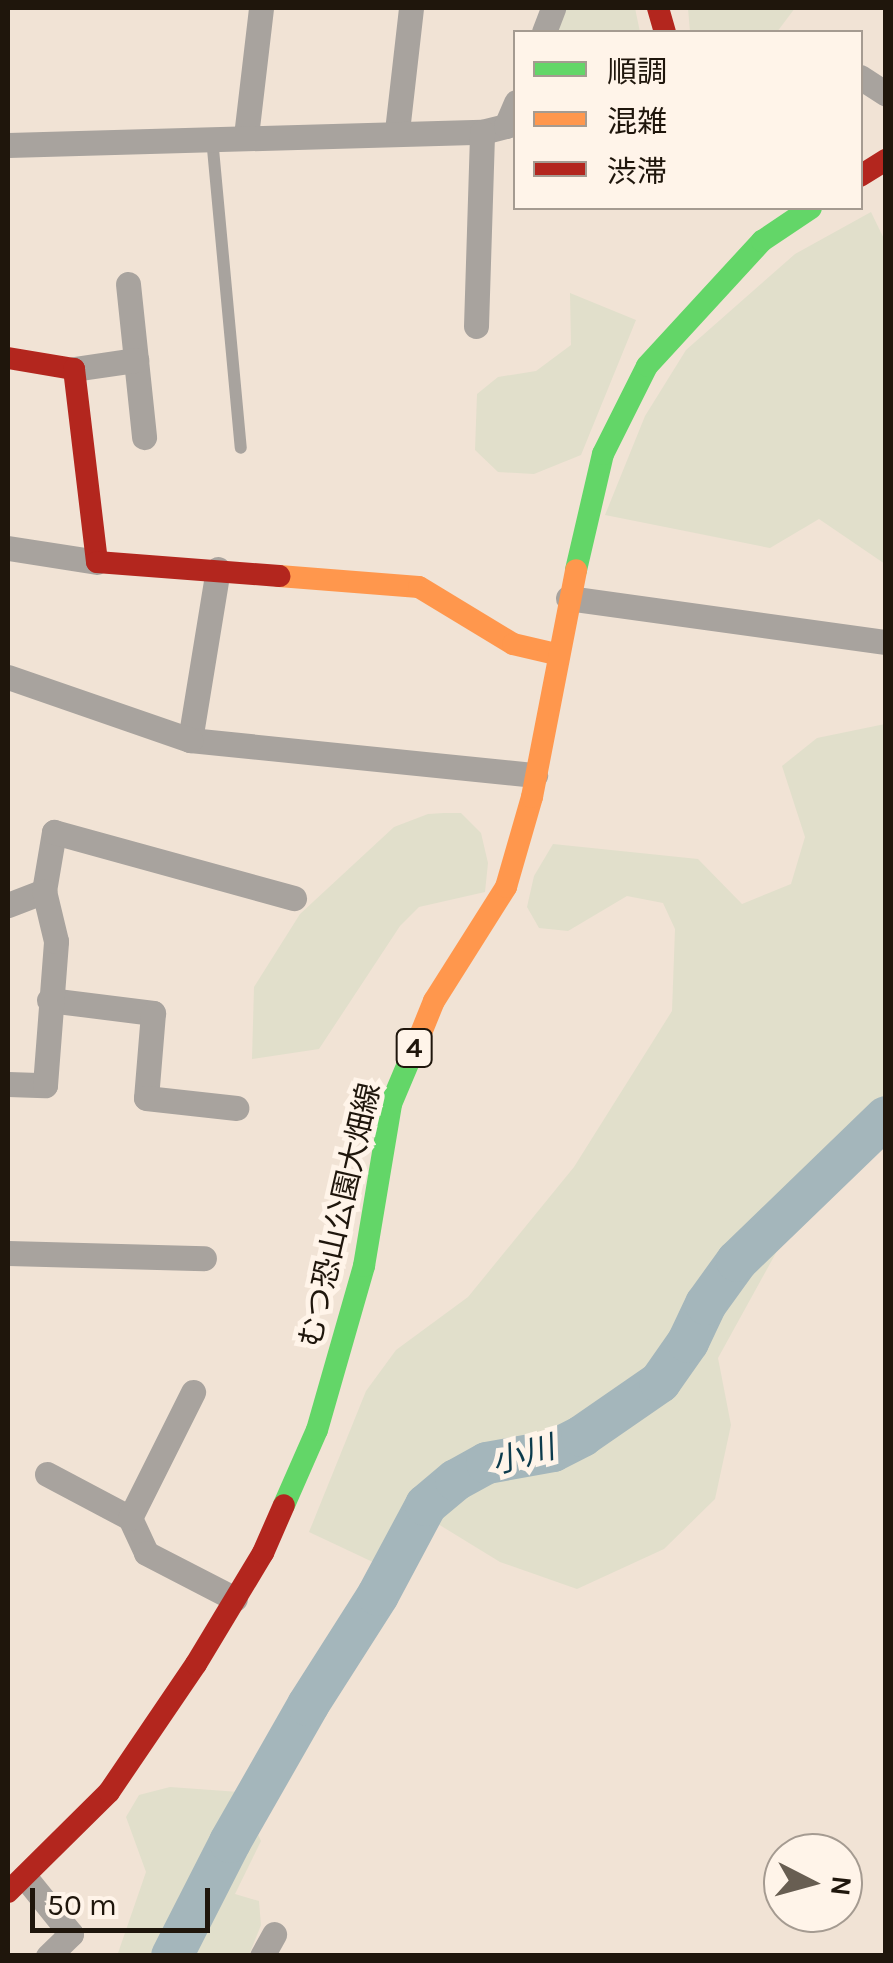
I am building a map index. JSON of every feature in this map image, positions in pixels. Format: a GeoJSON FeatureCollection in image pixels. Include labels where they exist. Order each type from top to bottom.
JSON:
{"type":"FeatureCollection","features":[{"type":"Feature","properties":{"kind":"main road"},"geometry":{"type":"LineString","coordinates":[[863,174],[886,160]]}},
{"type":"Feature","properties":{"kind":"main road","name":"むつ恐山公園大畑線"},"geometry":{"type":"LineString","coordinates":[[16,1885],[109,1792],[263,1553],[317,1430],[364,1266],[391,1104],[434,1001],[506,887],[535,775],[556,654],[602,454],[647,366],[762,241],[807,210]]}},
{"type":"Feature","properties":{"kind":"main road"},"geometry":{"type":"LineString","coordinates":[[8,358],[74,369],[97,562],[419,587],[514,644],[556,654]]}},
{"type":"Feature","properties":{"kind":"street"},"geometry":{"type":"LineString","coordinates":[[246,136],[261,8]]}},
{"type":"Feature","properties":{"kind":"street"},"geometry":{"type":"LineString","coordinates":[[397,131],[410,8]]}},
{"type":"Feature","properties":{"kind":"street"},"geometry":{"type":"LineString","coordinates":[[863,79],[886,94]]}},
{"type":"Feature","properties":{"kind":"street"},"geometry":{"type":"LineString","coordinates":[[8,144],[397,131],[482,132],[506,126],[513,109]]}},
{"type":"Feature","properties":{"kind":"street"},"geometry":{"type":"LineString","coordinates":[[476,326],[482,132]]}},
{"type":"Feature","properties":{"kind":"street"},"geometry":{"type":"LineString","coordinates":[[128,284],[144,436]]}},
{"type":"Feature","properties":{"kind":"street"},"geometry":{"type":"LineString","coordinates":[[74,369],[136,360]]}},
{"type":"Feature","properties":{"kind":"street"},"geometry":{"type":"LineString","coordinates":[[8,548],[97,562]]}},
{"type":"Feature","properties":{"kind":"street"},"geometry":{"type":"LineString","coordinates":[[190,740],[218,570]]}},
{"type":"Feature","properties":{"kind":"street"},"geometry":{"type":"LineString","coordinates":[[568,598],[886,642]]}},
{"type":"Feature","properties":{"kind":"street"},"geometry":{"type":"LineString","coordinates":[[8,677],[190,740],[535,775]]}},
{"type":"Feature","properties":{"kind":"street"},"geometry":{"type":"LineString","coordinates":[[8,1084],[45,1086],[56,941],[44,892],[54,832],[294,898]]}},
{"type":"Feature","properties":{"kind":"street"},"geometry":{"type":"LineString","coordinates":[[8,906],[44,892]]}},
{"type":"Feature","properties":{"kind":"street"},"geometry":{"type":"LineString","coordinates":[[49,1000],[154,1014],[146,1098],[236,1108]]}},
{"type":"Feature","properties":{"kind":"street"},"geometry":{"type":"LineString","coordinates":[[8,1253],[204,1258]]}},
{"type":"Feature","properties":{"kind":"street"},"geometry":{"type":"LineString","coordinates":[[130,1518],[193,1392]]}},
{"type":"Feature","properties":{"kind":"street"},"geometry":{"type":"LineString","coordinates":[[47,1474],[130,1518],[146,1552],[235,1599]]}},
{"type":"Feature","properties":{"kind":"street"},"geometry":{"type":"LineString","coordinates":[[16,1885],[71,1934],[48,1956]]}},
{"type":"Feature","properties":{"kind":"lane"},"geometry":{"type":"LineString","coordinates":[[212,136],[241,448]]}},
{"type":"Feature","properties":{"kind":"shaded area"},"geometry":{"type":"Polygon","coordinates":[[[566,8],[635,8],[640,30],[559,30],[566,8]]]}},
{"type":"Feature","properties":{"kind":"shaded area"},"geometry":{"type":"Polygon","coordinates":[[[688,8],[795,8],[778,30],[690,30],[688,8]]]}},
{"type":"Feature","properties":{"kind":"shaded area"},"geometry":{"type":"Polygon","coordinates":[[[871,212],[886,243],[885,564],[819,519],[770,548],[605,515],[645,416],[686,350],[795,254],[871,212]]]}},
{"type":"Feature","properties":{"kind":"shaded area"},"geometry":{"type":"Polygon","coordinates":[[[570,293],[636,320],[581,455],[534,474],[498,472],[475,450],[477,394],[498,377],[536,371],[571,345],[570,293]]]}},
{"type":"Feature","properties":{"kind":"shaded area"},"geometry":{"type":"Polygon","coordinates":[[[885,724],[885,1095],[825,1164],[718,1358],[731,1425],[715,1499],[664,1549],[577,1589],[500,1562],[438,1524],[394,1572],[309,1532],[366,1391],[396,1350],[468,1297],[574,1167],[672,1011],[675,929],[663,903],[627,896],[568,931],[539,928],[527,907],[534,876],[553,844],[698,859],[742,904],[791,884],[805,837],[782,766],[817,738],[885,724]]]}},
{"type":"Feature","properties":{"kind":"shaded area"},"geometry":{"type":"Polygon","coordinates":[[[461,813],[481,833],[488,863],[485,892],[419,907],[400,926],[319,1049],[252,1059],[254,987],[300,914],[394,827],[428,814],[461,813]]]}},
{"type":"Feature","properties":{"kind":"shaded area"},"geometry":{"type":"Polygon","coordinates":[[[170,1787],[239,1792],[261,1841],[235,1894],[259,1901],[261,1925],[249,1955],[117,1956],[146,1872],[126,1817],[139,1795],[170,1787]]]}},
{"type":"Feature","properties":{"kind":"waterway","name":"小川"},"geometry":{"type":"LineString","coordinates":[[172,1956],[230,1842],[308,1705],[378,1595],[426,1505],[456,1480],[487,1463],[553,1451],[582,1436],[660,1382],[688,1342],[706,1304],[737,1261],[886,1117]]}},
{"type":"Feature","properties":{"kind":"traffic: fast"},"geometry":{"type":"LineString","coordinates":[[576,570],[603,454],[647,366],[762,241],[808,210]]}},
{"type":"Feature","properties":{"kind":"traffic: fast"},"geometry":{"type":"LineString","coordinates":[[284,1505],[317,1430],[364,1266],[391,1104],[421,1033]]}},
{"type":"Feature","properties":{"kind":"traffic: slow"},"geometry":{"type":"LineString","coordinates":[[421,1033],[434,1001],[506,887],[532,797],[576,570]]}},
{"type":"Feature","properties":{"kind":"traffic: slow"},"geometry":{"type":"LineString","coordinates":[[279,576],[419,587],[513,644],[556,654]]}},
{"type":"Feature","properties":{"kind":"traffic: jam"},"geometry":{"type":"LineString","coordinates":[[658,8],[664,30]]}},
{"type":"Feature","properties":{"kind":"traffic: jam"},"geometry":{"type":"LineString","coordinates":[[863,174],[886,160]]}},
{"type":"Feature","properties":{"kind":"traffic: jam"},"geometry":{"type":"LineString","coordinates":[[8,358],[74,369],[97,562],[279,576]]}},
{"type":"Feature","properties":{"kind":"traffic: jam"},"geometry":{"type":"LineString","coordinates":[[8,1892],[109,1792],[196,1664],[263,1553],[284,1505]]}}]}
